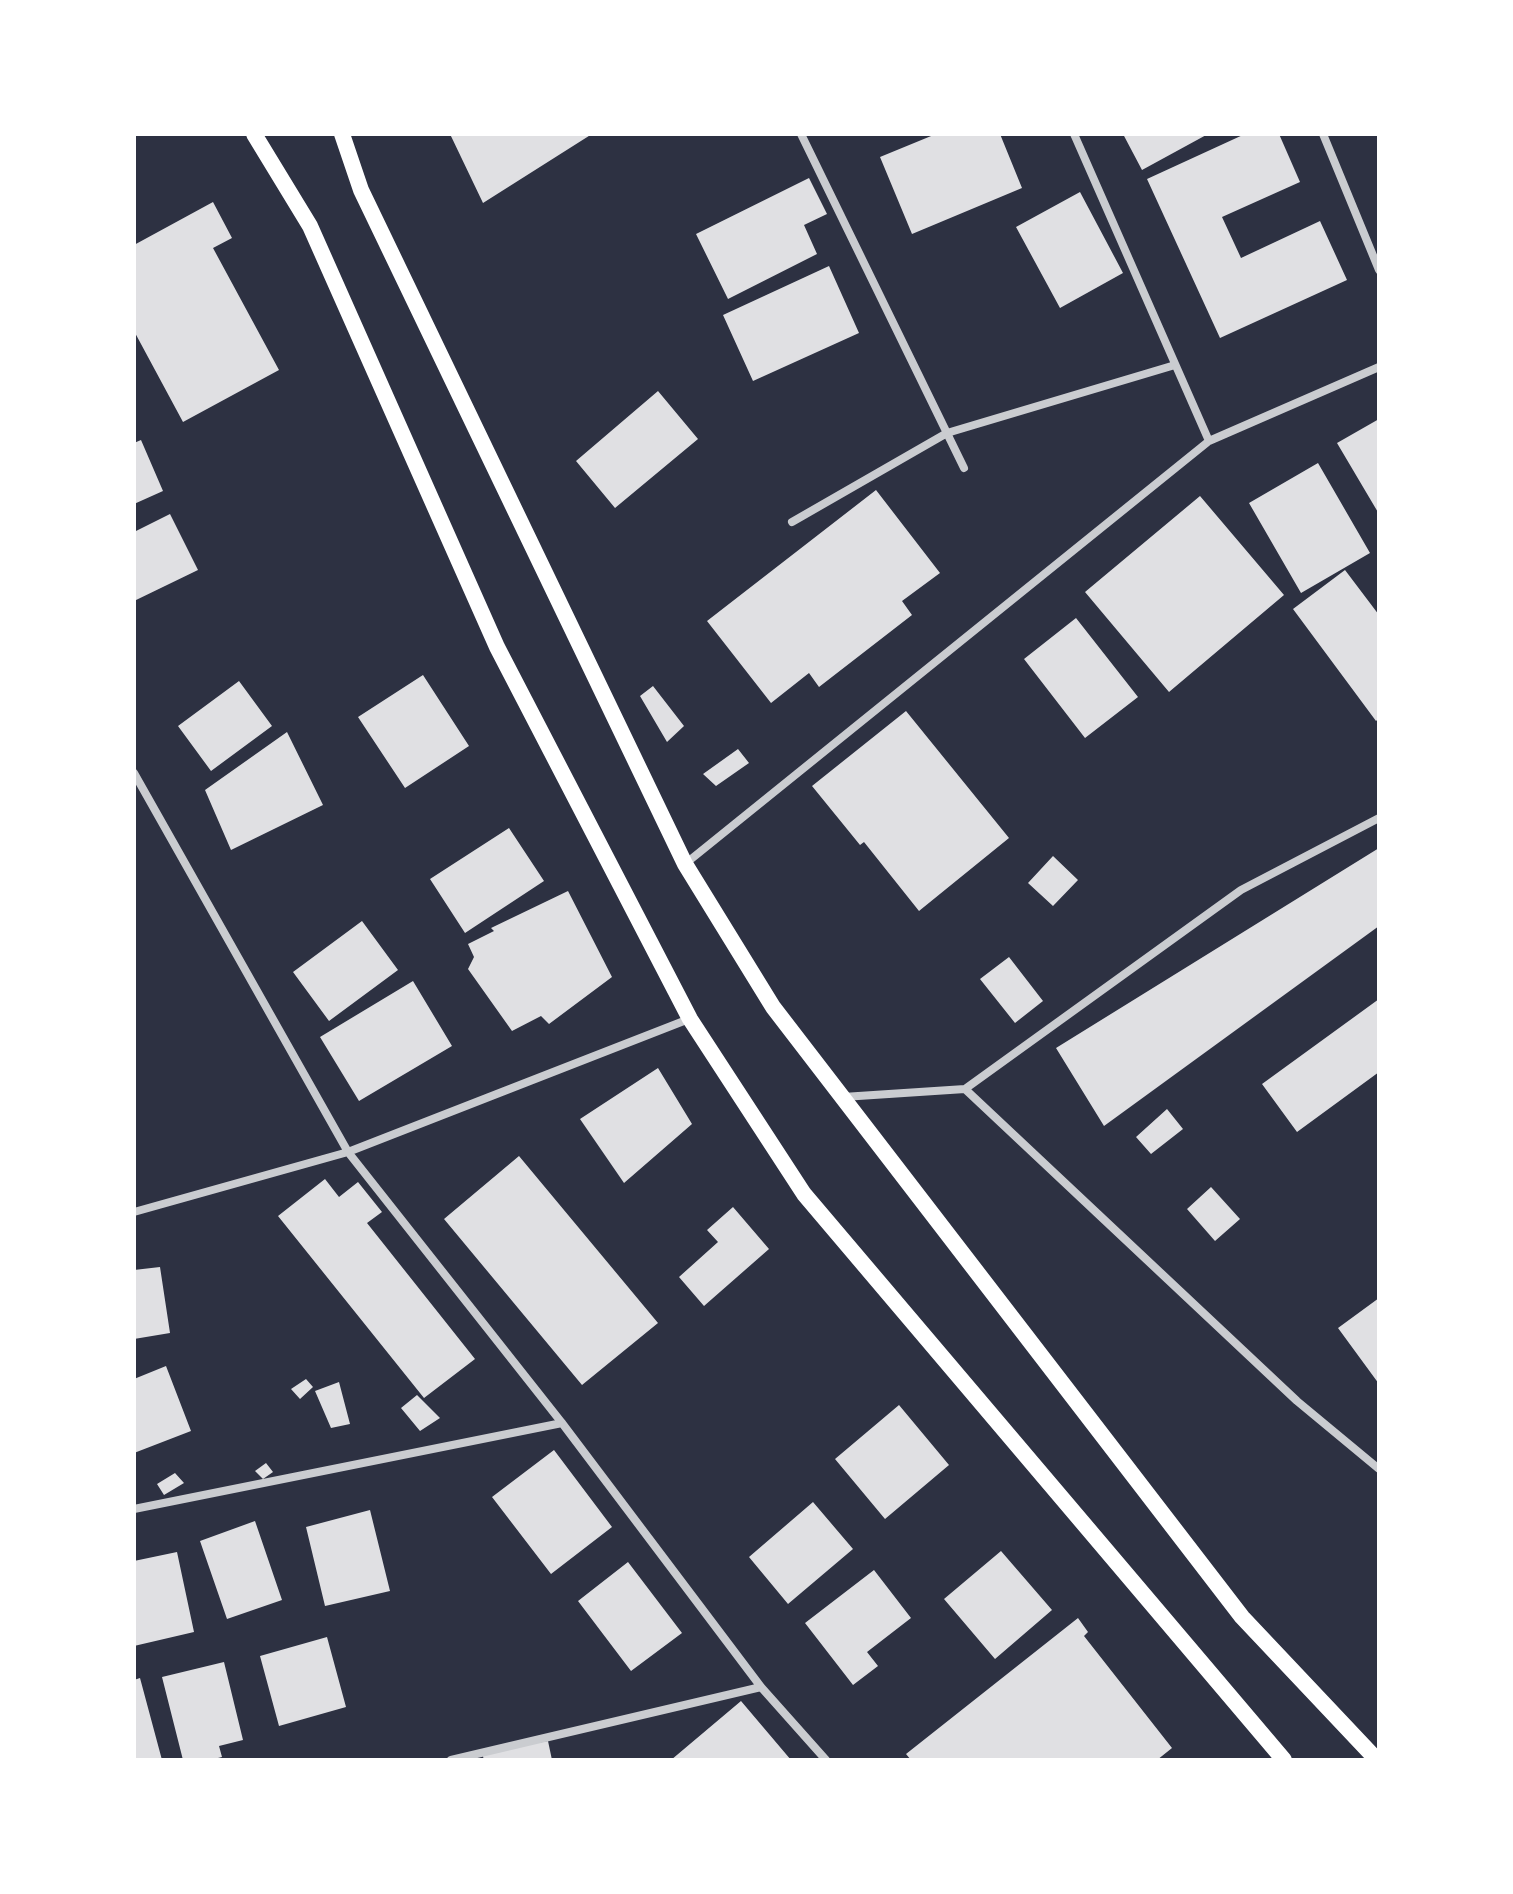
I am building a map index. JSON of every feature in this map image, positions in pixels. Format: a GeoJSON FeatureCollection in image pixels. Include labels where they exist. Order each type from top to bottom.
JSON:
{"type":"FeatureCollection","features":[{"type":"Feature","properties":{"kind":"main road"},"geometry":{"type":"LineString","coordinates":[[254,134],[310,226],[497,647],[690,1019],[804,1194],[1284,1760]]}},
{"type":"Feature","properties":{"kind":"main road"},"geometry":{"type":"LineString","coordinates":[[342,134],[361,190],[685,864],[773,1007],[1242,1617],[1377,1760]]}},
{"type":"Feature","properties":{"kind":"street"},"geometry":{"type":"LineString","coordinates":[[801,134],[964,468]]}},
{"type":"Feature","properties":{"kind":"street"},"geometry":{"type":"LineString","coordinates":[[1074,134],[1209,441]]}},
{"type":"Feature","properties":{"kind":"street"},"geometry":{"type":"LineString","coordinates":[[1323,134],[1379,270]]}},
{"type":"Feature","properties":{"kind":"street"},"geometry":{"type":"LineString","coordinates":[[792,522],[947,433],[1175,365]]}},
{"type":"Feature","properties":{"kind":"street"},"geometry":{"type":"LineString","coordinates":[[685,864],[1209,441],[1379,367]]}},
{"type":"Feature","properties":{"kind":"street"},"geometry":{"type":"LineString","coordinates":[[134,773],[348,1152],[562,1423],[761,1687],[826,1760]]}},
{"type":"Feature","properties":{"kind":"street"},"geometry":{"type":"LineString","coordinates":[[843,1097],[965,1089],[1241,890],[1379,818]]}},
{"type":"Feature","properties":{"kind":"street"},"geometry":{"type":"LineString","coordinates":[[134,1212],[348,1152],[690,1019]]}},
{"type":"Feature","properties":{"kind":"street"},"geometry":{"type":"LineString","coordinates":[[965,1089],[1297,1401],[1379,1469]]}},
{"type":"Feature","properties":{"kind":"street"},"geometry":{"type":"LineString","coordinates":[[134,1509],[562,1423]]}},
{"type":"Feature","properties":{"kind":"street"},"geometry":{"type":"LineString","coordinates":[[451,1760],[761,1687]]}},
{"type":"Feature","properties":{"kind":"building"},"geometry":{"type":"Polygon","coordinates":[[[450,134],[592,134],[483,203],[450,134]]]}},
{"type":"Feature","properties":{"kind":"building"},"geometry":{"type":"Polygon","coordinates":[[[936,134],[1000,134],[1022,188],[912,234],[880,157],[936,134]]]}},
{"type":"Feature","properties":{"kind":"building"},"geometry":{"type":"Polygon","coordinates":[[[1123,134],[1208,134],[1142,170],[1123,134]]]}},
{"type":"Feature","properties":{"kind":"building"},"geometry":{"type":"Polygon","coordinates":[[[1245,134],[1279,134],[1300,182],[1222,217],[1241,258],[1320,221],[1347,280],[1220,338],[1147,179],[1245,134]]]}},
{"type":"Feature","properties":{"kind":"building"},"geometry":{"type":"Polygon","coordinates":[[[809,178],[827,214],[804,225],[817,254],[728,299],[696,234],[809,178]]]}},
{"type":"Feature","properties":{"kind":"building"},"geometry":{"type":"Polygon","coordinates":[[[1080,192],[1123,273],[1060,308],[1016,227],[1080,192]]]}},
{"type":"Feature","properties":{"kind":"building"},"geometry":{"type":"Polygon","coordinates":[[[213,202],[232,238],[213,248],[279,370],[183,422],[134,331],[134,245],[213,202]]]}},
{"type":"Feature","properties":{"kind":"building"},"geometry":{"type":"Polygon","coordinates":[[[829,266],[859,333],[753,381],[723,315],[829,266]]]}},
{"type":"Feature","properties":{"kind":"building"},"geometry":{"type":"Polygon","coordinates":[[[658,391],[698,439],[615,508],[576,461],[658,391]]]}},
{"type":"Feature","properties":{"kind":"building"},"geometry":{"type":"Polygon","coordinates":[[[1379,419],[1379,514],[1337,443],[1379,419]]]}},
{"type":"Feature","properties":{"kind":"building"},"geometry":{"type":"Polygon","coordinates":[[[141,440],[163,491],[134,504],[134,443],[141,440]]]}},
{"type":"Feature","properties":{"kind":"building"},"geometry":{"type":"Polygon","coordinates":[[[1318,463],[1370,553],[1301,593],[1249,503],[1318,463]]]}},
{"type":"Feature","properties":{"kind":"building"},"geometry":{"type":"Polygon","coordinates":[[[876,490],[940,573],[902,601],[912,615],[819,687],[809,673],[771,703],[707,621],[876,490]]]}},
{"type":"Feature","properties":{"kind":"building"},"geometry":{"type":"Polygon","coordinates":[[[1200,496],[1284,595],[1169,692],[1085,592],[1200,496]]]}},
{"type":"Feature","properties":{"kind":"building"},"geometry":{"type":"Polygon","coordinates":[[[170,514],[198,570],[134,601],[134,532],[170,514]]]}},
{"type":"Feature","properties":{"kind":"building"},"geometry":{"type":"Polygon","coordinates":[[[1345,570],[1379,615],[1379,718],[1376,721],[1293,609],[1345,570]]]}},
{"type":"Feature","properties":{"kind":"building"},"geometry":{"type":"Polygon","coordinates":[[[1076,618],[1138,697],[1085,738],[1024,659],[1076,618]]]}},
{"type":"Feature","properties":{"kind":"building"},"geometry":{"type":"Polygon","coordinates":[[[423,675],[469,746],[405,788],[358,717],[423,675]]]}},
{"type":"Feature","properties":{"kind":"building"},"geometry":{"type":"Polygon","coordinates":[[[239,681],[272,726],[211,771],[178,726],[239,681]]]}},
{"type":"Feature","properties":{"kind":"building"},"geometry":{"type":"Polygon","coordinates":[[[653,686],[684,726],[667,742],[640,696],[653,686]]]}},
{"type":"Feature","properties":{"kind":"building"},"geometry":{"type":"Polygon","coordinates":[[[906,711],[1009,838],[919,911],[864,842],[860,845],[812,786],[906,711]]]}},
{"type":"Feature","properties":{"kind":"building"},"geometry":{"type":"Polygon","coordinates":[[[287,732],[323,805],[231,850],[205,790],[287,732]]]}},
{"type":"Feature","properties":{"kind":"building"},"geometry":{"type":"Polygon","coordinates":[[[738,749],[749,763],[716,786],[703,774],[738,749]]]}},
{"type":"Feature","properties":{"kind":"building"},"geometry":{"type":"Polygon","coordinates":[[[509,828],[544,881],[465,933],[430,879],[509,828]]]}},
{"type":"Feature","properties":{"kind":"building"},"geometry":{"type":"Polygon","coordinates":[[[1379,848],[1379,926],[1104,1126],[1056,1048],[1379,848]]]}},
{"type":"Feature","properties":{"kind":"building"},"geometry":{"type":"Polygon","coordinates":[[[1053,856],[1078,880],[1053,906],[1028,883],[1053,856]]]}},
{"type":"Feature","properties":{"kind":"building"},"geometry":{"type":"Polygon","coordinates":[[[568,891],[612,977],[549,1024],[541,1016],[512,1031],[468,969],[474,957],[468,944],[494,931],[491,928],[568,891]]]}},
{"type":"Feature","properties":{"kind":"building"},"geometry":{"type":"Polygon","coordinates":[[[362,921],[398,970],[329,1021],[293,972],[362,921]]]}},
{"type":"Feature","properties":{"kind":"building"},"geometry":{"type":"Polygon","coordinates":[[[1009,957],[1043,1001],[1015,1023],[980,979],[1009,957]]]}},
{"type":"Feature","properties":{"kind":"building"},"geometry":{"type":"Polygon","coordinates":[[[413,981],[452,1046],[359,1101],[320,1037],[413,981]]]}},
{"type":"Feature","properties":{"kind":"building"},"geometry":{"type":"Polygon","coordinates":[[[1379,999],[1379,1072],[1297,1132],[1262,1084],[1379,999]]]}},
{"type":"Feature","properties":{"kind":"building"},"geometry":{"type":"Polygon","coordinates":[[[658,1068],[692,1124],[624,1183],[580,1119],[658,1068]]]}},
{"type":"Feature","properties":{"kind":"building"},"geometry":{"type":"Polygon","coordinates":[[[1167,1109],[1183,1129],[1151,1154],[1136,1137],[1167,1109]]]}},
{"type":"Feature","properties":{"kind":"building"},"geometry":{"type":"Polygon","coordinates":[[[519,1156],[658,1323],[582,1385],[444,1219],[519,1156]]]}},
{"type":"Feature","properties":{"kind":"building"},"geometry":{"type":"Polygon","coordinates":[[[325,1179],[339,1197],[358,1182],[382,1212],[367,1223],[475,1359],[424,1398],[278,1216],[325,1179]]]}},
{"type":"Feature","properties":{"kind":"building"},"geometry":{"type":"Polygon","coordinates":[[[1211,1187],[1240,1219],[1215,1241],[1187,1209],[1211,1187]]]}},
{"type":"Feature","properties":{"kind":"building"},"geometry":{"type":"Polygon","coordinates":[[[733,1207],[769,1249],[704,1306],[679,1277],[718,1242],[707,1230],[733,1207]]]}},
{"type":"Feature","properties":{"kind":"building"},"geometry":{"type":"Polygon","coordinates":[[[160,1267],[170,1333],[134,1339],[134,1270],[160,1267]]]}},
{"type":"Feature","properties":{"kind":"building"},"geometry":{"type":"Polygon","coordinates":[[[1379,1298],[1379,1384],[1338,1328],[1379,1298]]]}},
{"type":"Feature","properties":{"kind":"building"},"geometry":{"type":"Polygon","coordinates":[[[166,1366],[191,1431],[134,1453],[134,1379],[166,1366]]]}},
{"type":"Feature","properties":{"kind":"building"},"geometry":{"type":"Polygon","coordinates":[[[306,1379],[313,1387],[300,1399],[291,1389],[306,1379]]]}},
{"type":"Feature","properties":{"kind":"building"},"geometry":{"type":"Polygon","coordinates":[[[339,1382],[350,1424],[331,1428],[315,1391],[339,1382]]]}},
{"type":"Feature","properties":{"kind":"building"},"geometry":{"type":"Polygon","coordinates":[[[417,1395],[440,1418],[420,1431],[401,1408],[417,1395]]]}},
{"type":"Feature","properties":{"kind":"building"},"geometry":{"type":"Polygon","coordinates":[[[899,1405],[949,1465],[885,1519],[835,1459],[899,1405]]]}},
{"type":"Feature","properties":{"kind":"building"},"geometry":{"type":"Polygon","coordinates":[[[554,1450],[612,1527],[551,1574],[492,1497],[554,1450]]]}},
{"type":"Feature","properties":{"kind":"building"},"geometry":{"type":"Polygon","coordinates":[[[266,1463],[273,1472],[263,1479],[255,1471],[266,1463]]]}},
{"type":"Feature","properties":{"kind":"building"},"geometry":{"type":"Polygon","coordinates":[[[175,1473],[184,1483],[164,1495],[157,1484],[175,1473]]]}},
{"type":"Feature","properties":{"kind":"building"},"geometry":{"type":"Polygon","coordinates":[[[813,1502],[853,1549],[788,1604],[749,1557],[813,1502]]]}},
{"type":"Feature","properties":{"kind":"building"},"geometry":{"type":"Polygon","coordinates":[[[370,1510],[390,1591],[325,1606],[306,1527],[370,1510]]]}},
{"type":"Feature","properties":{"kind":"building"},"geometry":{"type":"Polygon","coordinates":[[[255,1521],[282,1600],[227,1619],[200,1541],[255,1521]]]}},
{"type":"Feature","properties":{"kind":"building"},"geometry":{"type":"Polygon","coordinates":[[[1001,1551],[1052,1610],[995,1659],[944,1599],[1001,1551]]]}},
{"type":"Feature","properties":{"kind":"building"},"geometry":{"type":"Polygon","coordinates":[[[177,1552],[194,1632],[134,1646],[134,1561],[177,1552]]]}},
{"type":"Feature","properties":{"kind":"building"},"geometry":{"type":"Polygon","coordinates":[[[628,1562],[682,1633],[631,1671],[578,1601],[628,1562]]]}},
{"type":"Feature","properties":{"kind":"building"},"geometry":{"type":"Polygon","coordinates":[[[874,1570],[911,1618],[867,1652],[878,1666],[853,1685],[805,1623],[874,1570]]]}},
{"type":"Feature","properties":{"kind":"building"},"geometry":{"type":"Polygon","coordinates":[[[1078,1618],[1088,1632],[1084,1636],[1172,1748],[1157,1760],[911,1760],[906,1754],[1078,1618]]]}},
{"type":"Feature","properties":{"kind":"building"},"geometry":{"type":"Polygon","coordinates":[[[327,1637],[346,1707],[279,1726],[260,1656],[327,1637]]]}},
{"type":"Feature","properties":{"kind":"building"},"geometry":{"type":"Polygon","coordinates":[[[224,1662],[243,1740],[219,1746],[222,1757],[183,1760],[162,1677],[224,1662]]]}},
{"type":"Feature","properties":{"kind":"building"},"geometry":{"type":"Polygon","coordinates":[[[140,1678],[162,1760],[134,1760],[134,1680],[140,1678]]]}},
{"type":"Feature","properties":{"kind":"building"},"geometry":{"type":"Polygon","coordinates":[[[741,1701],[791,1760],[671,1760],[741,1701]]]}},
{"type":"Feature","properties":{"kind":"building"},"geometry":{"type":"Polygon","coordinates":[[[548,1741],[552,1760],[484,1760],[482,1753],[548,1741]]]}}]}
